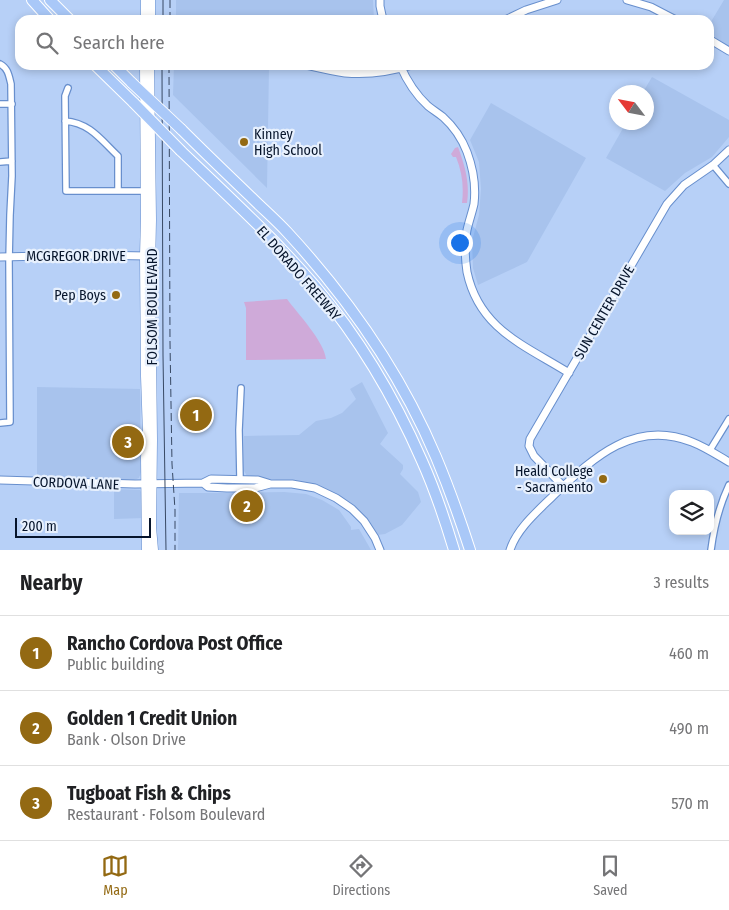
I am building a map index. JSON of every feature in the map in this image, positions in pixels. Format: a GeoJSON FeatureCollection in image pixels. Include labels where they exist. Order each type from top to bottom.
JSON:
{"type":"FeatureCollection","features":[{"type":"Feature","properties":{"kind":"highway"},"geometry":{"type":"LineString","coordinates":[[32,0],[46,15]]}},
{"type":"Feature","properties":{"kind":"highway"},"geometry":{"type":"LineString","coordinates":[[50,0],[65,15]]}},
{"type":"Feature","properties":{"kind":"highway","name":"EL DORADO FREEWAY"},"geometry":{"type":"LineString","coordinates":[[100,70],[283,250],[347,328],[375,370],[422,460],[441,507],[454,550]]}},
{"type":"Feature","properties":{"kind":"highway","name":"EL DORADO FREEWAY"},"geometry":{"type":"LineString","coordinates":[[119,70],[286,231],[326,278],[358,320],[387,363],[413,409],[436,456],[470,550]]}},
{"type":"Feature","properties":{"kind":"main road"},"geometry":{"type":"LineString","coordinates":[[145,0],[145,15]]}},
{"type":"Feature","properties":{"kind":"main road"},"geometry":{"type":"LineString","coordinates":[[151,0],[151,15]]}},
{"type":"Feature","properties":{"kind":"main road","name":"FOLSOM BOULEVARD"},"geometry":{"type":"LineString","coordinates":[[144,70],[148,191],[146,432],[154,550]]}},
{"type":"Feature","properties":{"kind":"main road","name":"FOLSOM BOULEVARD"},"geometry":{"type":"LineString","coordinates":[[148,191],[152,140],[150,70]]}},
{"type":"Feature","properties":{"kind":"main road","name":"FOLSOM BOULEVARD"},"geometry":{"type":"LineString","coordinates":[[146,550],[152,401],[148,256]]}},
{"type":"Feature","properties":{"kind":"main road"},"geometry":{"type":"LineString","coordinates":[[145,376],[148,379],[149,396],[152,401]]}},
{"type":"Feature","properties":{"kind":"street"},"geometry":{"type":"LineString","coordinates":[[380,0],[381,15]]}},
{"type":"Feature","properties":{"kind":"street"},"geometry":{"type":"LineString","coordinates":[[516,15],[557,0]]}},
{"type":"Feature","properties":{"kind":"street"},"geometry":{"type":"LineString","coordinates":[[627,0],[651,7],[666,15]]}},
{"type":"Feature","properties":{"kind":"street"},"geometry":{"type":"LineString","coordinates":[[714,42],[729,51]]}},
{"type":"Feature","properties":{"kind":"street"},"geometry":{"type":"LineString","coordinates":[[0,64],[6,68],[12,87],[9,257],[10,422],[0,422]]}},
{"type":"Feature","properties":{"kind":"street"},"geometry":{"type":"LineString","coordinates":[[328,70],[354,73],[389,70]]}},
{"type":"Feature","properties":{"kind":"street"},"geometry":{"type":"LineString","coordinates":[[402,70],[427,105],[454,129],[467,153],[472,170],[474,203],[467,232],[465,259],[473,292],[487,316],[505,334],[569,373]]}},
{"type":"Feature","properties":{"kind":"street"},"geometry":{"type":"LineString","coordinates":[[68,88],[65,96],[66,191],[148,191]]}},
{"type":"Feature","properties":{"kind":"street"},"geometry":{"type":"LineString","coordinates":[[0,104],[12,104]]}},
{"type":"Feature","properties":{"kind":"street"},"geometry":{"type":"LineString","coordinates":[[65,121],[72,121],[85,126],[118,156],[118,191]]}},
{"type":"Feature","properties":{"kind":"street","name":"SUN CENTER DRIVE"},"geometry":{"type":"LineString","coordinates":[[563,486],[534,456],[529,446],[530,439],[667,204],[684,185],[713,165],[729,150]]}},
{"type":"Feature","properties":{"kind":"street"},"geometry":{"type":"LineString","coordinates":[[0,162],[12,161]]}},
{"type":"Feature","properties":{"kind":"street"},"geometry":{"type":"LineString","coordinates":[[713,165],[729,184]]}},
{"type":"Feature","properties":{"kind":"street","name":"MCGREGOR DRIVE"},"geometry":{"type":"LineString","coordinates":[[0,257],[148,256]]}},
{"type":"Feature","properties":{"kind":"street"},"geometry":{"type":"LineString","coordinates":[[241,388],[239,430],[240,479],[244,484],[259,484],[263,487]]}},
{"type":"Feature","properties":{"kind":"street"},"geometry":{"type":"LineString","coordinates":[[710,450],[729,419]]}},
{"type":"Feature","properties":{"kind":"street"},"geometry":{"type":"LineString","coordinates":[[510,550],[528,521],[563,486],[590,462],[622,442],[639,437],[669,435],[693,442],[729,462]]}},
{"type":"Feature","properties":{"kind":"street"},"geometry":{"type":"LineString","coordinates":[[205,485],[210,480],[240,479],[315,488],[336,498],[352,509],[364,521],[380,550]]}},
{"type":"Feature","properties":{"kind":"street","name":"CORDOVA LANE"},"geometry":{"type":"LineString","coordinates":[[0,480],[205,485]]}},
{"type":"Feature","properties":{"kind":"street"},"geometry":{"type":"LineString","coordinates":[[205,485],[263,487],[272,484]]}},
{"type":"Feature","properties":{"kind":"street"},"geometry":{"type":"LineString","coordinates":[[711,550],[722,499],[729,485]]}},
{"type":"Feature","properties":{"kind":"shaded area"},"geometry":{"type":"Polygon","coordinates":[[[176,0],[373,0],[374,15],[176,15],[176,0]]]}},
{"type":"Feature","properties":{"kind":"shaded area"},"geometry":{"type":"Polygon","coordinates":[[[724,0],[729,0],[729,47],[714,36],[714,17],[724,0]]]}},
{"type":"Feature","properties":{"kind":"shaded area","name":"Kinney High School"},"geometry":{"type":"Polygon","coordinates":[[[174,70],[269,70],[267,188],[173,95],[174,70]]]}},
{"type":"Feature","properties":{"kind":"shaded area"},"geometry":{"type":"Polygon","coordinates":[[[652,77],[729,120],[729,137],[712,157],[685,173],[665,191],[606,158],[622,130],[654,130],[654,85],[647,85],[652,77]]]}},
{"type":"Feature","properties":{"kind":"shaded area"},"geometry":{"type":"Polygon","coordinates":[[[491,103],[586,158],[527,262],[478,285],[473,268],[472,241],[479,215],[481,189],[479,162],[470,140],[491,103]]]}},
{"type":"Feature","properties":{"kind":"shaded area"},"geometry":{"type":"Polygon","coordinates":[[[458,147],[466,175],[468,188],[467,203],[462,203],[463,185],[461,174],[456,157],[453,157],[451,154],[458,147]]]}},
{"type":"Feature","properties":{"kind":"shaded area"},"geometry":{"type":"Polygon","coordinates":[[[287,299],[316,336],[326,359],[246,360],[246,308],[244,302],[287,299]]]}},
{"type":"Feature","properties":{"kind":"shaded area"},"geometry":{"type":"Polygon","coordinates":[[[362,382],[388,433],[380,444],[403,465],[400,474],[418,492],[421,502],[402,525],[385,534],[377,535],[360,513],[348,502],[330,491],[313,484],[250,477],[244,471],[244,436],[299,435],[316,421],[331,418],[342,413],[356,399],[350,389],[362,382]]]}},
{"type":"Feature","properties":{"kind":"shaded area"},"geometry":{"type":"Polygon","coordinates":[[[37,387],[140,389],[141,472],[139,478],[134,480],[37,477],[37,387]]]}},
{"type":"Feature","properties":{"kind":"shaded area"},"geometry":{"type":"Polygon","coordinates":[[[114,489],[140,490],[144,518],[114,519],[114,489]]]}},
{"type":"Feature","properties":{"kind":"shaded area"},"geometry":{"type":"Polygon","coordinates":[[[284,492],[306,494],[322,500],[339,510],[351,527],[351,530],[359,529],[371,550],[178,550],[179,493],[284,492]]]}},
{"type":"Feature","properties":{"kind":"tram line"},"geometry":{"type":"LineString","coordinates":[[163,0],[163,15]]}},
{"type":"Feature","properties":{"kind":"tram line"},"geometry":{"type":"LineString","coordinates":[[162,70],[166,550]]}},
{"type":"Feature","properties":{"kind":"railway"},"geometry":{"type":"LineString","coordinates":[[170,0],[170,15]]}},
{"type":"Feature","properties":{"kind":"railway"},"geometry":{"type":"LineString","coordinates":[[169,70],[170,342],[175,550]]}},
{"type":"Feature","properties":{"kind":"place","name":"Kinney High School"},"geometry":{"type":"Point","coordinates":[244,142]}},
{"type":"Feature","properties":{"kind":"place","name":"Pep Boys"},"geometry":{"type":"Point","coordinates":[116,295]}},
{"type":"Feature","properties":{"kind":"place","name":"Rancho Cordova Post Office"},"geometry":{"type":"Point","coordinates":[196,415]}},
{"type":"Feature","properties":{"kind":"place","name":"Tugboat Fish & Chips"},"geometry":{"type":"Point","coordinates":[128,442]}},
{"type":"Feature","properties":{"kind":"place","name":"Heald College - Sacramento"},"geometry":{"type":"Point","coordinates":[603,479]}},
{"type":"Feature","properties":{"kind":"place","name":"Golden 1 Credit Union"},"geometry":{"type":"Point","coordinates":[247,506]}}]}
